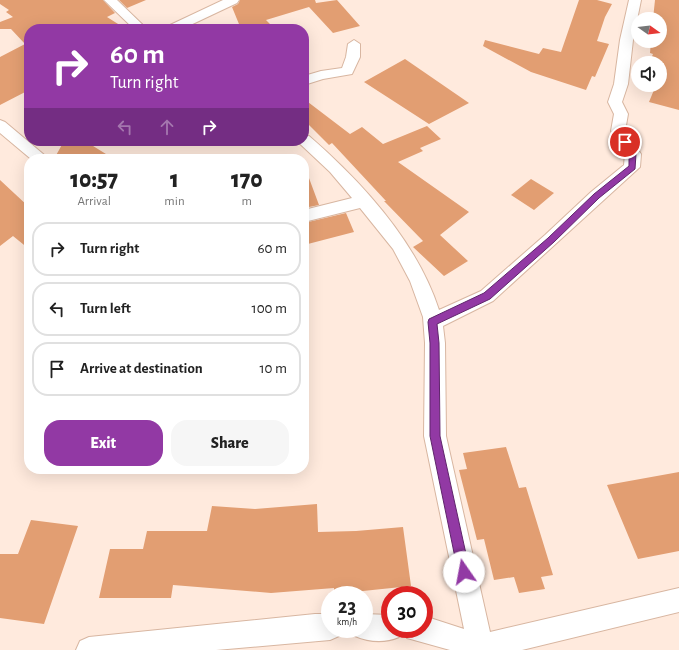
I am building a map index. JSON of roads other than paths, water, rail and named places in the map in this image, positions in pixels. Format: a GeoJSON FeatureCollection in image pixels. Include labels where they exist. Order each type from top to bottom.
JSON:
{"type":"FeatureCollection","features":[{"type":"Feature","properties":{"kind":"street"},"geometry":{"type":"LineString","coordinates":[[110,0],[136,24]]}},
{"type":"Feature","properties":{"kind":"street"},"geometry":{"type":"LineString","coordinates":[[183,24],[233,0]]}},
{"type":"Feature","properties":{"kind":"street"},"geometry":{"type":"LineString","coordinates":[[432,322],[487,296],[551,240],[597,196],[632,167],[633,154],[618,131],[621,114],[615,102],[619,94],[623,77],[629,20],[635,0]]}},
{"type":"Feature","properties":{"kind":"street"},"geometry":{"type":"LineString","coordinates":[[309,79],[321,75],[347,71],[353,57],[354,44]]}},
{"type":"Feature","properties":{"kind":"street"},"geometry":{"type":"LineString","coordinates":[[0,125],[24,145]]}},
{"type":"Feature","properties":{"kind":"street"},"geometry":{"type":"LineString","coordinates":[[309,144],[336,168],[365,201],[399,244],[420,281],[432,322],[435,343],[435,436],[480,648]]}},
{"type":"Feature","properties":{"kind":"street"},"geometry":{"type":"LineString","coordinates":[[25,146],[35,154]]}},
{"type":"Feature","properties":{"kind":"street"},"geometry":{"type":"LineString","coordinates":[[309,215],[365,201]]}},
{"type":"Feature","properties":{"kind":"street"},"geometry":{"type":"LineString","coordinates":[[433,632],[480,648],[679,600]]}},
{"type":"Feature","properties":{"kind":"street"},"geometry":{"type":"LineString","coordinates":[[92,650],[321,626]]}}]}
